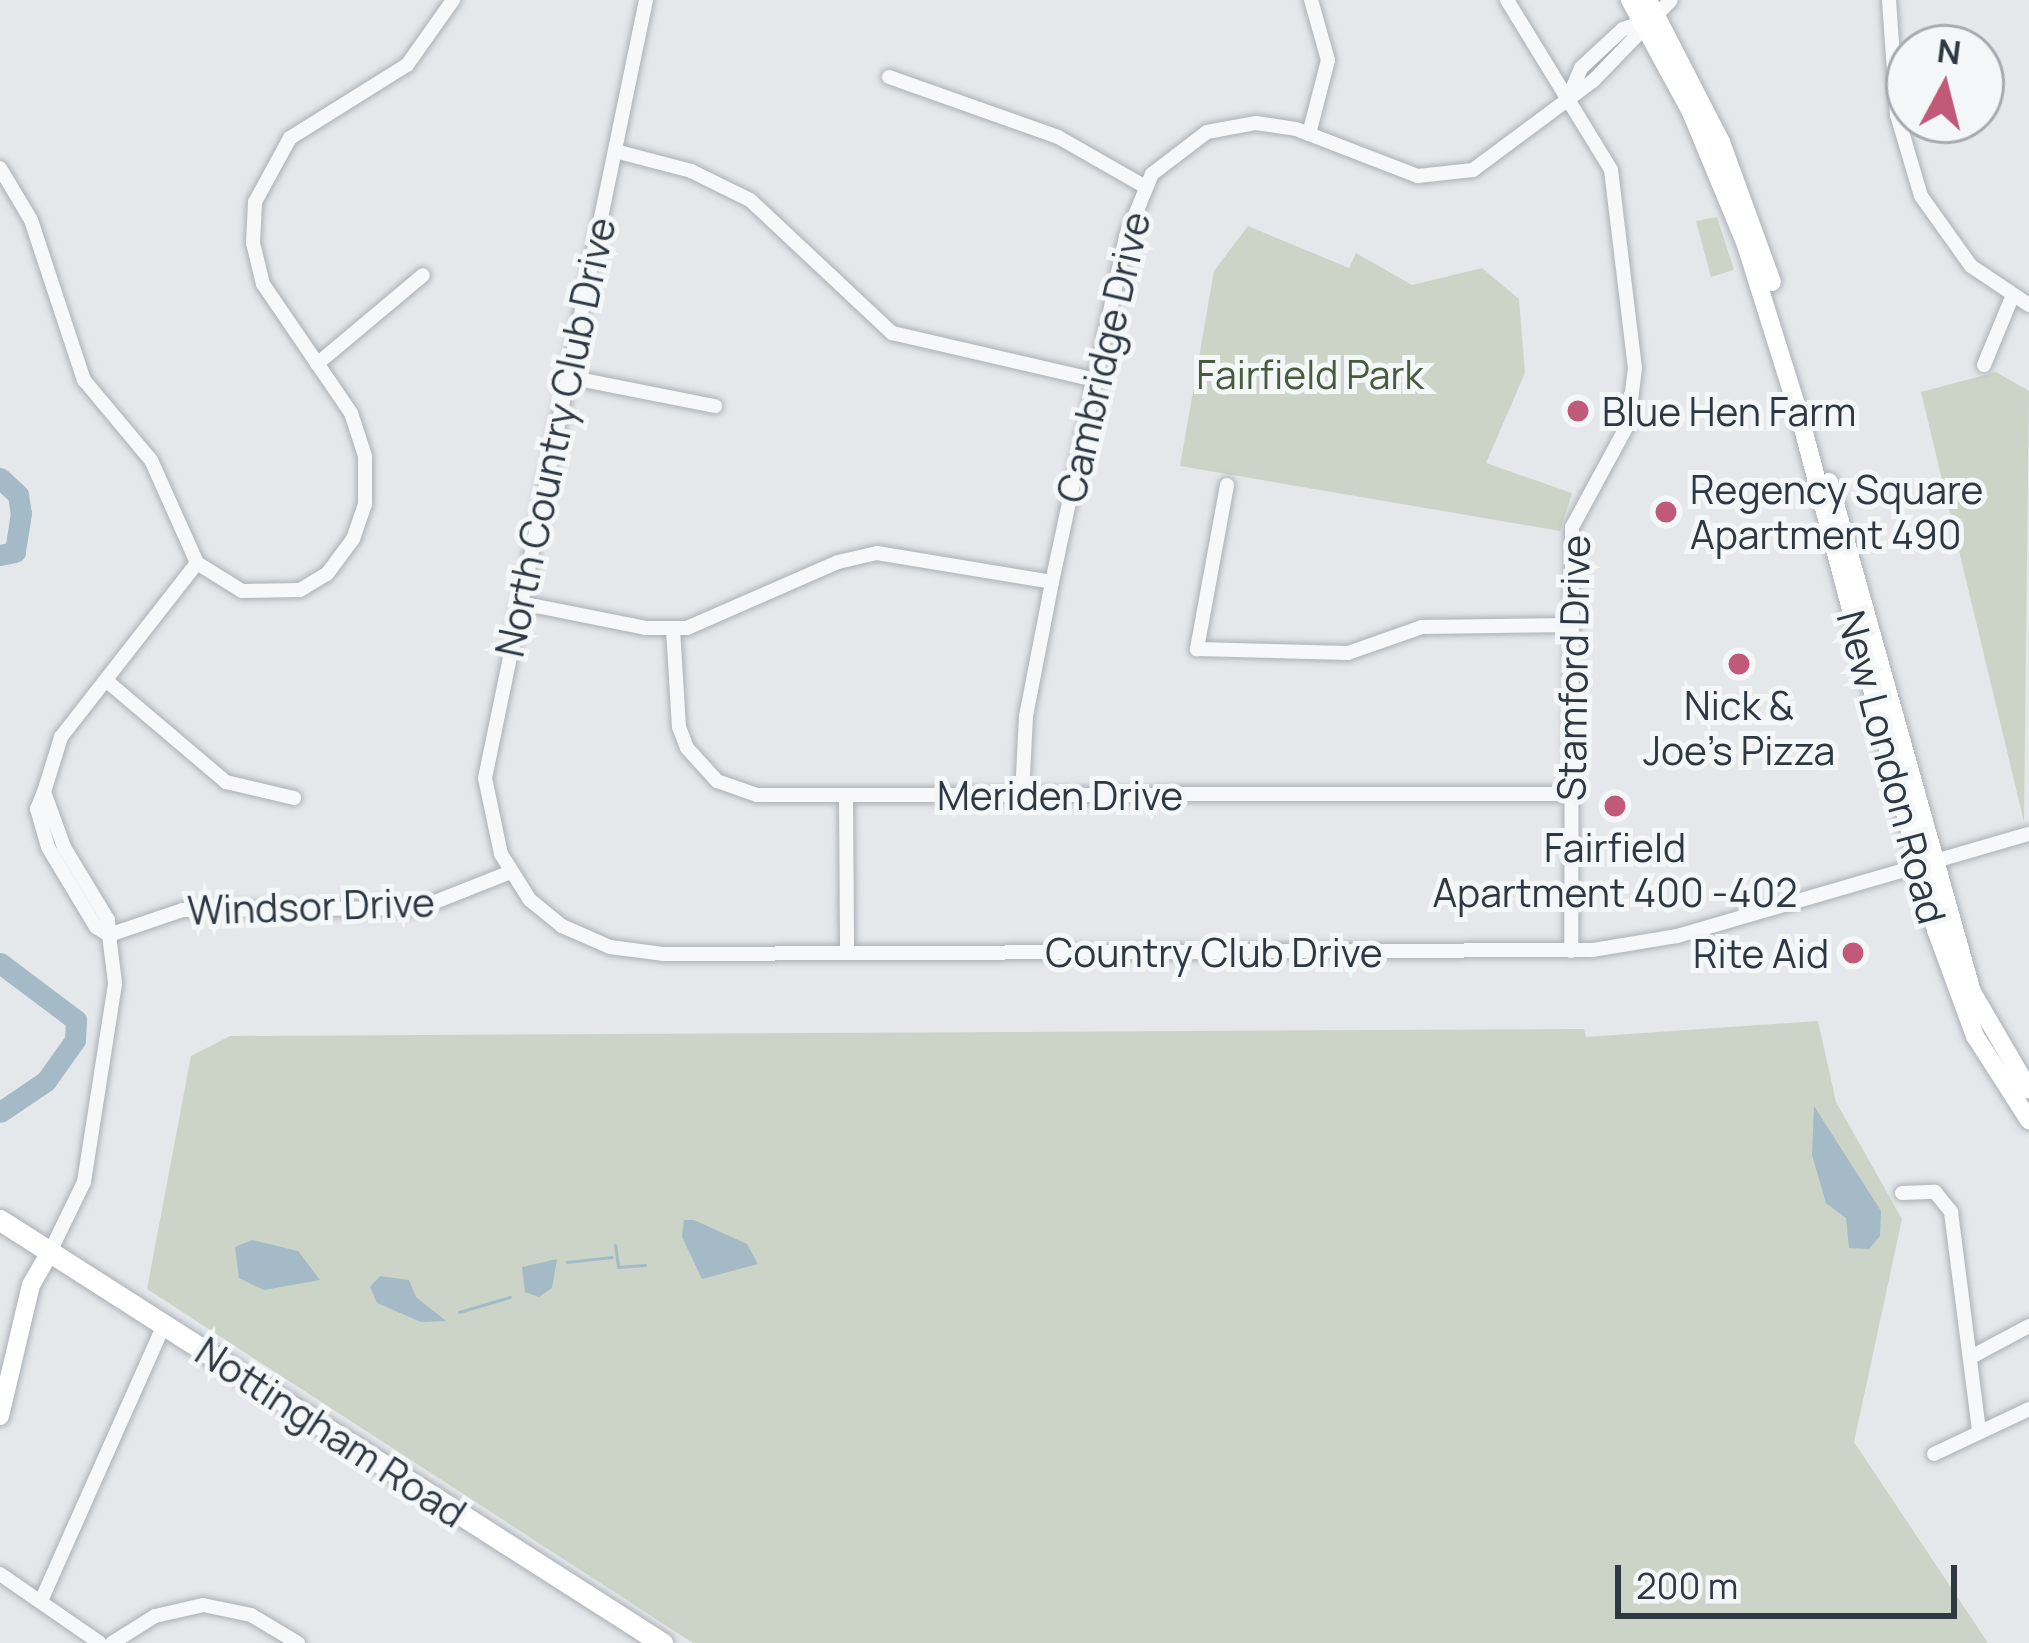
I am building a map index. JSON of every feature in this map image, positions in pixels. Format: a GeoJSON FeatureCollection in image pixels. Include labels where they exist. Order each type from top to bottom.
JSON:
{"type":"FeatureCollection","features":[{"type":"Feature","properties":{"kind":"main road","name":"New London Road"},"geometry":{"type":"LineString","coordinates":[[1630,0],[1655,8],[1766,301],[1975,1036],[2029,1120]]}},
{"type":"Feature","properties":{"kind":"main road","name":"New London Road"},"geometry":{"type":"LineString","coordinates":[[1927,864],[1972,992],[2029,1090]]}},
{"type":"Feature","properties":{"kind":"main road","name":"Nottingham Road"},"geometry":{"type":"LineString","coordinates":[[0,1220],[662,1643]]}},
{"type":"Feature","properties":{"kind":"main road"},"geometry":{"type":"LineString","coordinates":[[0,1417],[31,1286],[50,1252]]}},
{"type":"Feature","properties":{"kind":"street"},"geometry":{"type":"LineString","coordinates":[[0,168],[31,220],[84,380],[151,460],[197,563],[228,586],[271,596],[314,584],[345,554],[365,504],[365,456],[351,413],[258,270],[252,229],[259,188],[290,138],[407,65],[453,0]]}},
{"type":"Feature","properties":{"kind":"street","name":"North Country Club Drive"},"geometry":{"type":"LineString","coordinates":[[511,872],[491,827],[485,778],[646,0]]}},
{"type":"Feature","properties":{"kind":"street"},"geometry":{"type":"LineString","coordinates":[[1309,134],[1328,60],[1311,0]]}},
{"type":"Feature","properties":{"kind":"street","name":"Stamford Drive"},"geometry":{"type":"LineString","coordinates":[[1507,0],[1570,94],[1612,170],[1635,368],[1628,424],[1572,527],[1571,951]]}},
{"type":"Feature","properties":{"kind":"street"},"geometry":{"type":"LineString","coordinates":[[1889,0],[1897,115],[1922,196],[1958,253],[2029,305]]}},
{"type":"Feature","properties":{"kind":"street","name":"Cambridge Drive"},"geometry":{"type":"LineString","coordinates":[[1022,795],[1026,716],[1052,582],[1144,186],[1178,148],[1222,127],[1272,124],[1403,172],[1460,174],[1499,156],[1634,43],[1655,8]]}},
{"type":"Feature","properties":{"kind":"street"},"geometry":{"type":"LineString","coordinates":[[890,77],[1058,136],[1144,186]]}},
{"type":"Feature","properties":{"kind":"street"},"geometry":{"type":"LineString","coordinates":[[615,151],[691,171],[750,200],[892,333],[1096,380]]}},
{"type":"Feature","properties":{"kind":"street"},"geometry":{"type":"LineString","coordinates":[[317,364],[423,275]]}},
{"type":"Feature","properties":{"kind":"street"},"geometry":{"type":"LineString","coordinates":[[1984,365],[2012,297]]}},
{"type":"Feature","properties":{"kind":"street"},"geometry":{"type":"LineString","coordinates":[[568,377],[715,406]]}},
{"type":"Feature","properties":{"kind":"street"},"geometry":{"type":"LineString","coordinates":[[1227,485],[1197,649],[1348,653],[1422,627],[1570,626]]}},
{"type":"Feature","properties":{"kind":"street"},"geometry":{"type":"LineString","coordinates":[[521,603],[674,629],[715,622],[819,570],[877,553],[1052,582]]}},
{"type":"Feature","properties":{"kind":"street"},"geometry":{"type":"LineString","coordinates":[[50,1252],[84,1182],[115,983],[109,935],[95,927],[48,847],[37,809],[61,737],[108,682],[164,596],[197,563]]}},
{"type":"Feature","properties":{"kind":"street","name":"Meriden Drive"},"geometry":{"type":"LineString","coordinates":[[674,629],[679,727],[705,771],[757,795],[1571,794]]}},
{"type":"Feature","properties":{"kind":"street"},"geometry":{"type":"LineString","coordinates":[[108,682],[226,782],[294,798]]}},
{"type":"Feature","properties":{"kind":"street"},"geometry":{"type":"LineString","coordinates":[[846,796],[847,953]]}},
{"type":"Feature","properties":{"kind":"street","name":"Country Club Drive"},"geometry":{"type":"LineString","coordinates":[[511,872],[550,918],[610,947],[847,953],[1571,951],[1655,941],[2029,834]]}},
{"type":"Feature","properties":{"kind":"street","name":"Windsor Drive"},"geometry":{"type":"LineString","coordinates":[[109,935],[183,910],[421,908],[511,872]]}},
{"type":"Feature","properties":{"kind":"street"},"geometry":{"type":"LineString","coordinates":[[1902,1193],[1935,1192],[1951,1212],[1979,1431]]}},
{"type":"Feature","properties":{"kind":"street"},"geometry":{"type":"LineString","coordinates":[[40,1601],[164,1325]]}},
{"type":"Feature","properties":{"kind":"street"},"geometry":{"type":"LineString","coordinates":[[1971,1357],[2029,1326]]}},
{"type":"Feature","properties":{"kind":"street"},"geometry":{"type":"LineString","coordinates":[[1934,1454],[2029,1409]]}},
{"type":"Feature","properties":{"kind":"street"},"geometry":{"type":"LineString","coordinates":[[0,1574],[100,1643]]}},
{"type":"Feature","properties":{"kind":"street"},"geometry":{"type":"LineString","coordinates":[[112,1643],[155,1616],[203,1605],[251,1615],[298,1643]]}},
{"type":"Feature","properties":{"kind":"green space"},"geometry":{"type":"Polygon","coordinates":[[[1717,217],[1734,270],[1711,277],[1696,221],[1717,217]]]}},
{"type":"Feature","properties":{"kind":"green space","name":"Fairfield Park"},"geometry":{"type":"Polygon","coordinates":[[[1248,226],[1349,268],[1356,253],[1412,285],[1482,268],[1519,299],[1525,373],[1486,463],[1572,493],[1560,531],[1180,466],[1214,271],[1248,226]]]}},
{"type":"Feature","properties":{"kind":"green space"},"geometry":{"type":"Polygon","coordinates":[[[1996,372],[2029,391],[2024,822],[1921,392],[1996,372]]]}},
{"type":"Feature","properties":{"kind":"green space"},"geometry":{"type":"Polygon","coordinates":[[[1818,1021],[1836,1102],[1902,1219],[1854,1442],[1988,1643],[693,1643],[147,1289],[191,1056],[230,1036],[1584,1029],[1586,1037],[1818,1021]]]}},
{"type":"Feature","properties":{"kind":"water"},"geometry":{"type":"Polygon","coordinates":[[[1814,1106],[1881,1211],[1880,1236],[1869,1249],[1849,1248],[1846,1218],[1826,1203],[1812,1155],[1814,1106]]]}},
{"type":"Feature","properties":{"kind":"water"},"geometry":{"type":"Polygon","coordinates":[[[684,1220],[747,1244],[758,1264],[702,1279],[682,1237],[684,1220]]]}},
{"type":"Feature","properties":{"kind":"water"},"geometry":{"type":"Polygon","coordinates":[[[252,1240],[298,1251],[320,1280],[264,1290],[239,1278],[235,1247],[252,1240]]]}},
{"type":"Feature","properties":{"kind":"water"},"geometry":{"type":"Polygon","coordinates":[[[557,1259],[552,1288],[539,1297],[525,1292],[522,1267],[557,1259]]]}},
{"type":"Feature","properties":{"kind":"water"},"geometry":{"type":"Polygon","coordinates":[[[380,1276],[409,1280],[416,1297],[446,1321],[421,1322],[377,1303],[370,1287],[380,1276]]]}},
{"type":"Feature","properties":{"kind":"waterway"},"geometry":{"type":"LineString","coordinates":[[0,478],[18,495],[21,513],[15,552],[0,555]]}},
{"type":"Feature","properties":{"kind":"waterway"},"geometry":{"type":"LineString","coordinates":[[0,963],[76,1020],[75,1040],[46,1081],[0,1112]]}},
{"type":"Feature","properties":{"kind":"waterway"},"geometry":{"type":"LineString","coordinates":[[615,1245],[618,1267],[645,1265]]}},
{"type":"Feature","properties":{"kind":"waterway"},"geometry":{"type":"LineString","coordinates":[[567,1262],[612,1257]]}},
{"type":"Feature","properties":{"kind":"waterway"},"geometry":{"type":"LineString","coordinates":[[459,1312],[510,1297]]}},
{"type":"Feature","properties":{"kind":"place","name":"Blue Hen Farm"},"geometry":{"type":"Point","coordinates":[1578,411]}},
{"type":"Feature","properties":{"kind":"place","name":"Regency Square Apartment 490"},"geometry":{"type":"Point","coordinates":[1666,512]}},
{"type":"Feature","properties":{"kind":"place","name":"Nick & Joe's Pizza"},"geometry":{"type":"Point","coordinates":[1739,664]}},
{"type":"Feature","properties":{"kind":"place","name":"Fairfield Apartment 400 -402"},"geometry":{"type":"Point","coordinates":[1615,806]}},
{"type":"Feature","properties":{"kind":"place","name":"Rite Aid"},"geometry":{"type":"Point","coordinates":[1853,953]}}]}
